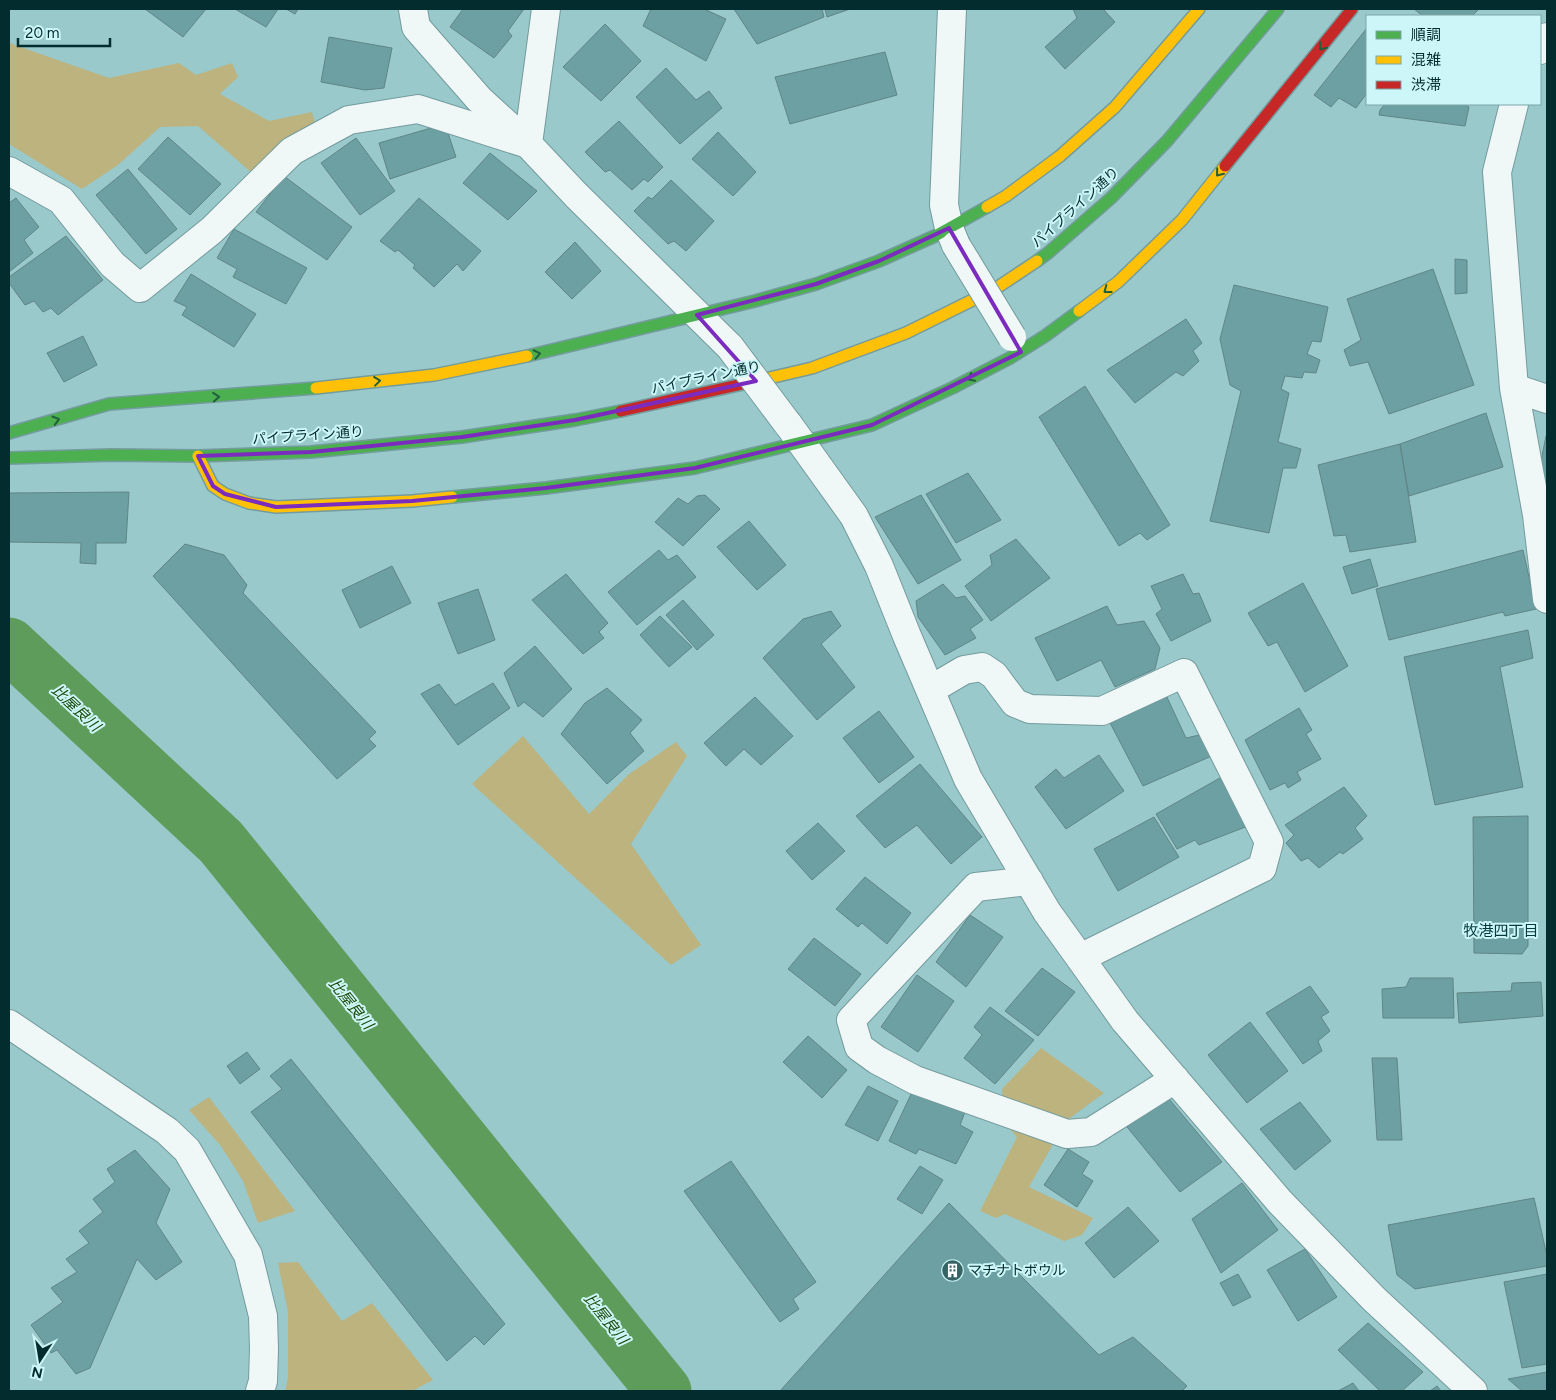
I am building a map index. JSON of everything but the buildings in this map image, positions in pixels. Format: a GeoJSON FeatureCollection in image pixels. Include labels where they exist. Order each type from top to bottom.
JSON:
{"type":"FeatureCollection","features":[{"type":"Feature","properties":{"kind":"main road"},"geometry":{"type":"LineString","coordinates":[[9,433],[109,404],[308,389],[434,375],[546,352],[755,301],[816,284],[953,236],[1060,156],[1114,107],[1199,9]]}},
{"type":"Feature","properties":{"kind":"main road","name":"パイプライン通り"},"geometry":{"type":"LineString","coordinates":[[9,458],[112,455],[198,456],[311,452],[462,437],[575,420],[706,393],[812,368],[906,333],[995,288],[1048,253],[1111,198],[1167,141],[1278,9]]}},
{"type":"Feature","properties":{"kind":"main road"},"geometry":{"type":"LineString","coordinates":[[198,456],[213,486],[225,494],[249,503],[276,507],[412,501],[546,488],[695,468],[795,433],[872,425],[952,388],[1016,344],[1045,336],[1118,282],[1182,220],[1352,9]]}},
{"type":"Feature","properties":{"kind":"street"},"geometry":{"type":"LineString","coordinates":[[413,9],[416,27],[479,99],[528,144],[576,195],[730,347],[795,433],[854,516],[880,566],[968,779],[1048,912],[1125,1021],[1294,1216],[1374,1299],[1473,1391]]}},
{"type":"Feature","properties":{"kind":"street"},"geometry":{"type":"LineString","coordinates":[[528,144],[546,9]]}},
{"type":"Feature","properties":{"kind":"street"},"geometry":{"type":"LineString","coordinates":[[952,9],[944,205],[953,236],[1016,344]]}},
{"type":"Feature","properties":{"kind":"street"},"geometry":{"type":"LineString","coordinates":[[1541,48],[1547,37]]}},
{"type":"Feature","properties":{"kind":"street"},"geometry":{"type":"LineString","coordinates":[[1514,105],[1497,172],[1514,388],[1537,514],[1547,599]]}},
{"type":"Feature","properties":{"kind":"street"},"geometry":{"type":"LineString","coordinates":[[9,171],[61,200],[112,264],[140,288],[212,230],[292,151],[350,120],[418,109],[528,144]]}},
{"type":"Feature","properties":{"kind":"street"},"geometry":{"type":"LineString","coordinates":[[1514,388],[1547,399]]}},
{"type":"Feature","properties":{"kind":"street"},"geometry":{"type":"LineString","coordinates":[[930,690],[964,670],[982,667],[994,675],[1015,703],[1030,709],[1102,711],[1184,672],[1269,842],[1262,868],[1080,958]]}},
{"type":"Feature","properties":{"kind":"street"},"geometry":{"type":"LineString","coordinates":[[1029,881],[976,887],[851,1020],[859,1047],[877,1060],[915,1080],[1068,1134],[1091,1132],[1175,1079]]}},
{"type":"Feature","properties":{"kind":"street"},"geometry":{"type":"LineString","coordinates":[[9,1024],[167,1131],[187,1150],[248,1256],[263,1316],[263,1382],[260,1391]]}},
{"type":"Feature","properties":{"kind":"highlighted area"},"geometry":{"type":"Polygon","coordinates":[[[949,228],[1021,352],[872,425],[695,468],[546,488],[412,501],[276,507],[225,494],[213,486],[198,456],[311,452],[462,437],[575,420],[756,381],[697,315],[816,284],[879,261],[949,228]]]}},
{"type":"Feature","properties":{"kind":"shaded area"},"geometry":{"type":"Polygon","coordinates":[[[9,41],[12,44],[109,78],[179,63],[196,75],[232,63],[238,77],[220,94],[269,121],[312,112],[315,124],[252,173],[198,126],[160,127],[118,165],[82,189],[9,144],[9,41]]]}},
{"type":"Feature","properties":{"kind":"shaded area"},"geometry":{"type":"Polygon","coordinates":[[[523,736],[589,814],[629,774],[676,742],[687,756],[631,844],[701,945],[671,965],[472,784],[523,736]]]}},
{"type":"Feature","properties":{"kind":"shaded area"},"geometry":{"type":"Polygon","coordinates":[[[1041,1048],[1104,1093],[1066,1121],[1029,1187],[1093,1218],[1082,1235],[1064,1241],[1005,1214],[996,1218],[980,1211],[1017,1137],[1005,1123],[1002,1089],[1041,1048]]]}},
{"type":"Feature","properties":{"kind":"shaded area"},"geometry":{"type":"Polygon","coordinates":[[[209,1097],[295,1211],[258,1223],[243,1181],[221,1146],[189,1110],[209,1097]]]}},
{"type":"Feature","properties":{"kind":"shaded area"},"geometry":{"type":"Polygon","coordinates":[[[298,1262],[342,1321],[372,1303],[433,1380],[412,1391],[285,1391],[288,1378],[288,1312],[278,1263],[298,1262]]]}},
{"type":"Feature","properties":{"kind":"waterway","name":"比屋良川"},"geometry":{"type":"LineString","coordinates":[[9,645],[221,842],[664,1391]]}},
{"type":"Feature","properties":{"kind":"traffic: fast"},"geometry":{"type":"LineString","coordinates":[[1037,261],[1111,198],[1167,141],[1278,9]]}},
{"type":"Feature","properties":{"kind":"traffic: fast"},"geometry":{"type":"LineString","coordinates":[[527,356],[755,301],[816,284],[879,261],[935,236],[987,207]]}},
{"type":"Feature","properties":{"kind":"traffic: fast"},"geometry":{"type":"LineString","coordinates":[[452,497],[546,488],[695,468],[872,425],[952,388],[1010,358],[1045,336],[1079,311]]}},
{"type":"Feature","properties":{"kind":"traffic: fast"},"geometry":{"type":"LineString","coordinates":[[9,433],[109,404],[316,388]]}},
{"type":"Feature","properties":{"kind":"traffic: fast"},"geometry":{"type":"LineString","coordinates":[[9,458],[112,455],[198,456],[311,452],[462,437],[621,411]]}},
{"type":"Feature","properties":{"kind":"traffic: slow"},"geometry":{"type":"LineString","coordinates":[[987,207],[1006,196],[1060,156],[1115,107],[1199,9]]}},
{"type":"Feature","properties":{"kind":"traffic: slow"},"geometry":{"type":"LineString","coordinates":[[1079,311],[1118,282],[1182,220],[1225,166]]}},
{"type":"Feature","properties":{"kind":"traffic: slow"},"geometry":{"type":"LineString","coordinates":[[765,379],[812,368],[906,333],[995,289],[1037,261]]}},
{"type":"Feature","properties":{"kind":"traffic: slow"},"geometry":{"type":"LineString","coordinates":[[316,388],[434,375],[527,356]]}},
{"type":"Feature","properties":{"kind":"traffic: slow"},"geometry":{"type":"LineString","coordinates":[[198,456],[213,486],[225,494],[249,503],[276,507],[412,501],[452,497]]}},
{"type":"Feature","properties":{"kind":"traffic: jam"},"geometry":{"type":"LineString","coordinates":[[1225,166],[1352,9]]}},
{"type":"Feature","properties":{"kind":"traffic: jam"},"geometry":{"type":"LineString","coordinates":[[621,411],[765,379]]}},
{"type":"Feature","properties":{"kind":"place","name":"マチナトボウル"},"geometry":{"type":"Point","coordinates":[952,1270]}},
{"type":"Feature","properties":{"kind":"district","name":"牧港四丁目"},"geometry":{"type":"Point","coordinates":[1501,931]}}]}
